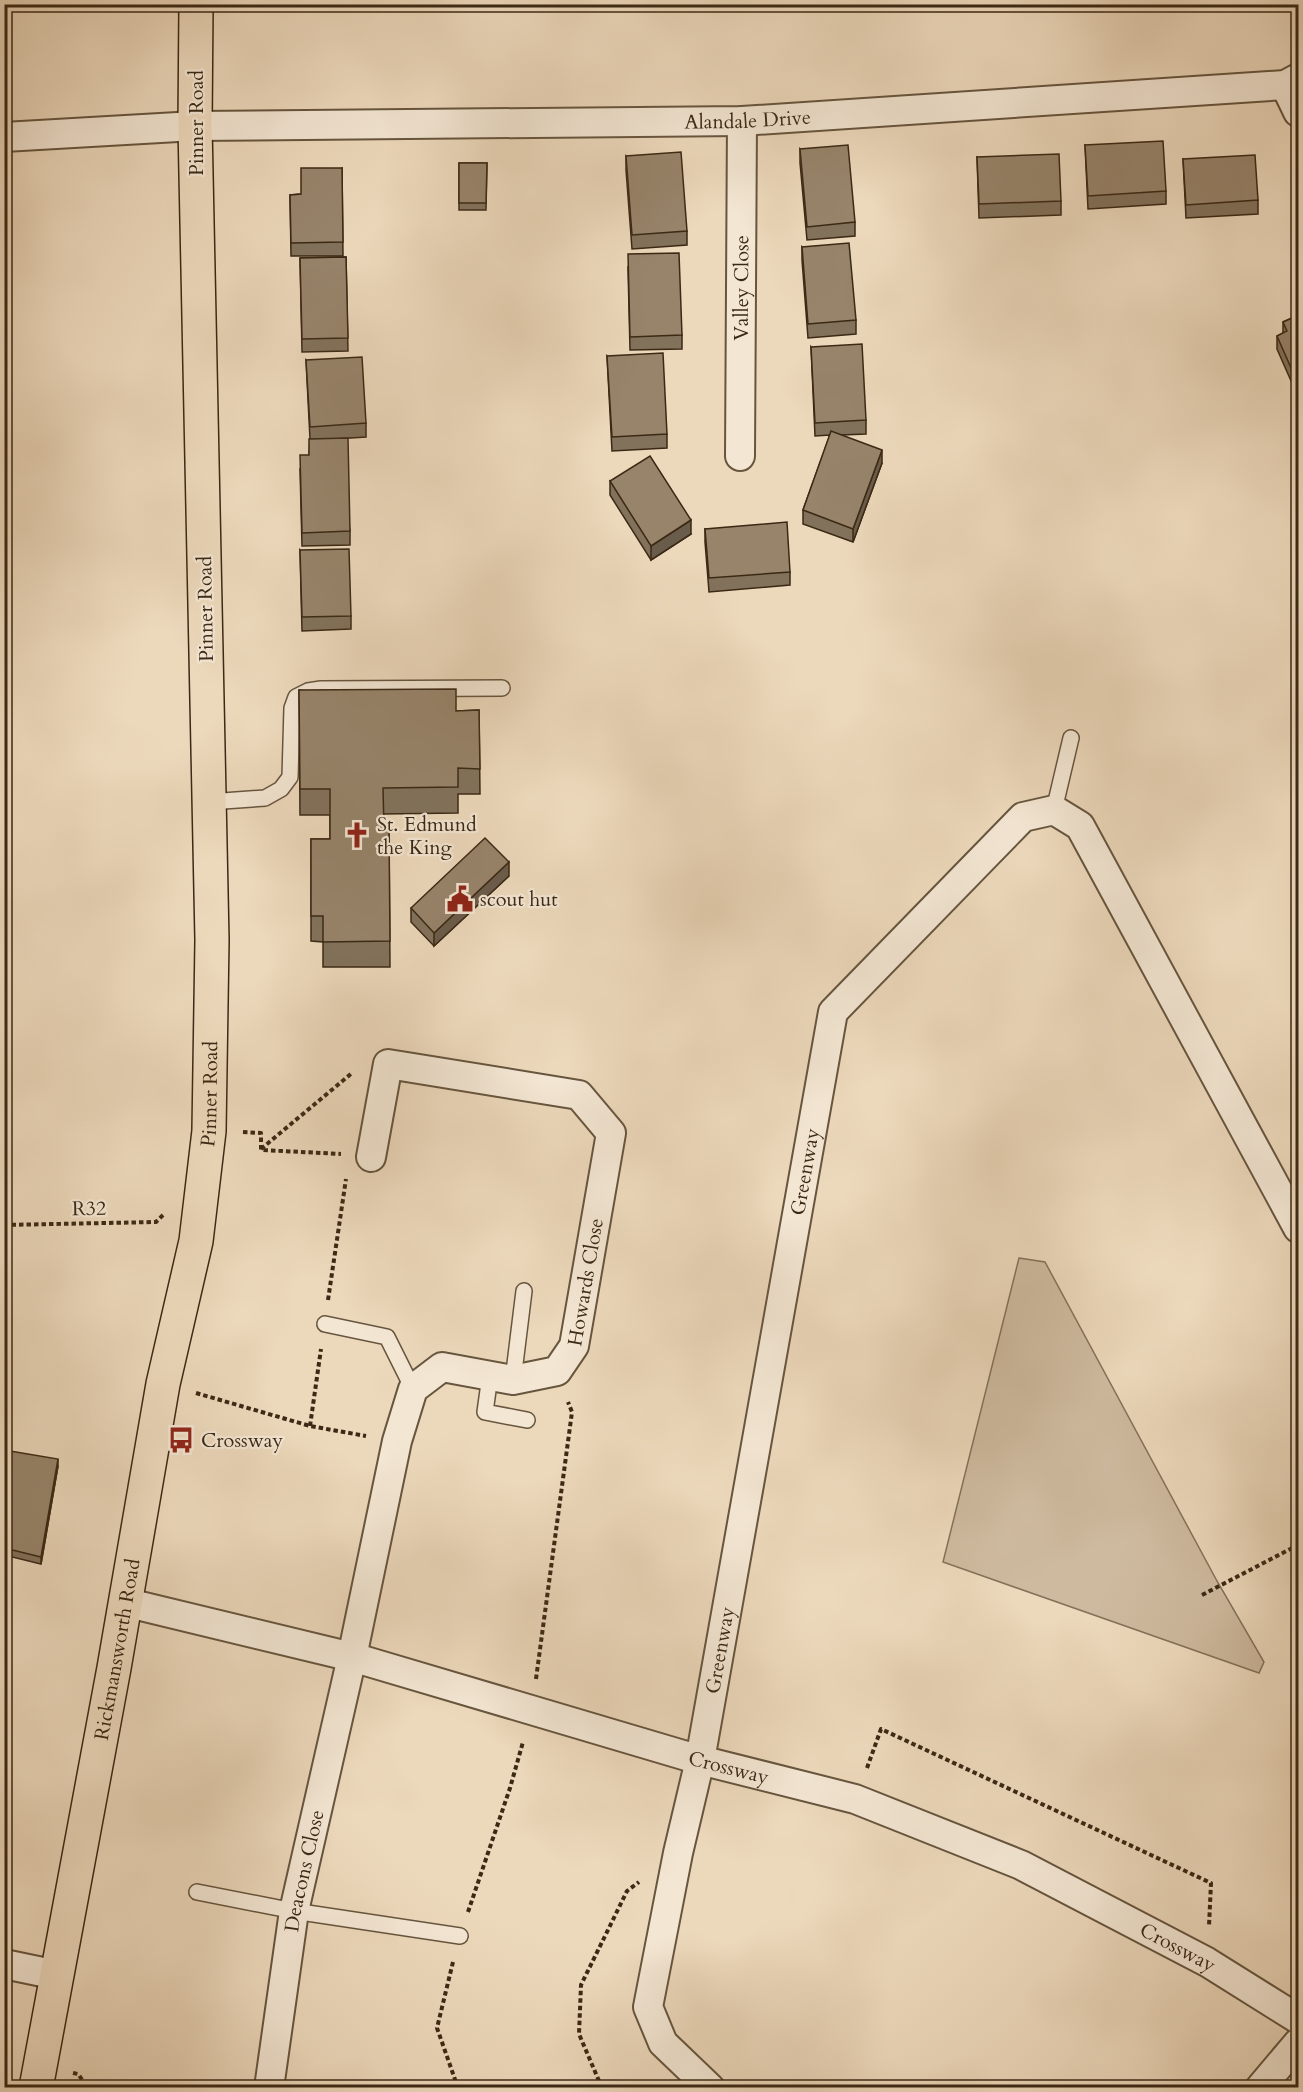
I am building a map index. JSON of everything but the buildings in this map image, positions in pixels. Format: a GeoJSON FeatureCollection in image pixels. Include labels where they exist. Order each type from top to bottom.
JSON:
{"type":"FeatureCollection","features":[{"type":"Feature","properties":{"kind":"main road","name":"Pinner Road"},"geometry":{"type":"LineString","coordinates":[[184,1211],[209,1131],[212,939],[195,126],[196,4]]}},
{"type":"Feature","properties":{"kind":"main road","name":"Rickmansworth Road"},"geometry":{"type":"LineString","coordinates":[[36,2088],[114,1668],[163,1384],[196,1242],[184,1211]]}},
{"type":"Feature","properties":{"kind":"street","name":"Alandale Drive"},"geometry":{"type":"LineString","coordinates":[[4,137],[195,126],[742,121],[1292,81]]}},
{"type":"Feature","properties":{"kind":"street"},"geometry":{"type":"LineString","coordinates":[[1292,81],[1299,112]]}},
{"type":"Feature","properties":{"kind":"street","name":"Valley Close"},"geometry":{"type":"LineString","coordinates":[[740,456],[742,121]]}},
{"type":"Feature","properties":{"kind":"street"},"geometry":{"type":"LineString","coordinates":[[1054,810],[1080,826],[1299,1228]]}},
{"type":"Feature","properties":{"kind":"street","name":"Greenway"},"geometry":{"type":"LineString","coordinates":[[710,2088],[663,2043],[648,2007],[678,1853],[700,1760],[833,1012],[1023,818],[1054,810]]}},
{"type":"Feature","properties":{"kind":"street"},"geometry":{"type":"LineString","coordinates":[[360,1156],[388,1064]]}},
{"type":"Feature","properties":{"kind":"street","name":"Howards Close"},"geometry":{"type":"LineString","coordinates":[[388,1064],[579,1095],[611,1133],[574,1346],[557,1371]]}},
{"type":"Feature","properties":{"kind":"street"},"geometry":{"type":"LineString","coordinates":[[352,1657],[397,1441],[413,1389],[442,1367],[501,1378],[557,1371]]}},
{"type":"Feature","properties":{"kind":"street","name":"Crossway"},"geometry":{"type":"LineString","coordinates":[[124,1602],[352,1657],[700,1760],[855,1799],[1021,1865],[1207,1962],[1299,2019]]}},
{"type":"Feature","properties":{"kind":"street","name":"Deacons Close"},"geometry":{"type":"LineString","coordinates":[[269,2088],[294,1911],[352,1657]]}},
{"type":"Feature","properties":{"kind":"street"},"geometry":{"type":"LineString","coordinates":[[4,1964],[57,1975]]}},
{"type":"Feature","properties":{"kind":"street"},"geometry":{"type":"LineString","coordinates":[[1260,2088],[1299,2043]]}},
{"type":"Feature","properties":{"kind":"lane"},"geometry":{"type":"LineString","coordinates":[[209,802],[265,798],[281,789],[290,777],[292,708],[297,697],[308,692],[321,689],[502,688]]}},
{"type":"Feature","properties":{"kind":"lane"},"geometry":{"type":"LineString","coordinates":[[1054,810],[1071,738]]}},
{"type":"Feature","properties":{"kind":"lane"},"geometry":{"type":"LineString","coordinates":[[524,1291],[501,1378],[484,1412],[527,1420]]}},
{"type":"Feature","properties":{"kind":"lane"},"geometry":{"type":"LineString","coordinates":[[325,1324],[387,1337],[413,1389]]}},
{"type":"Feature","properties":{"kind":"lane"},"geometry":{"type":"LineString","coordinates":[[197,1892],[294,1911],[460,1936]]}},
{"type":"Feature","properties":{"kind":"path"},"geometry":{"type":"LineString","coordinates":[[261,1150],[365,1061],[388,1064]]}},
{"type":"Feature","properties":{"kind":"path"},"geometry":{"type":"LineString","coordinates":[[209,1131],[261,1133],[261,1150]]}},
{"type":"Feature","properties":{"kind":"path"},"geometry":{"type":"LineString","coordinates":[[261,1150],[360,1156],[325,1324],[310,1426]]}},
{"type":"Feature","properties":{"kind":"path","name":"R32"},"geometry":{"type":"LineString","coordinates":[[4,1225],[156,1222],[184,1211]]}},
{"type":"Feature","properties":{"kind":"path"},"geometry":{"type":"LineString","coordinates":[[458,2088],[437,2028],[460,1936],[510,1788],[532,1711],[572,1412],[557,1371]]}},
{"type":"Feature","properties":{"kind":"path"},"geometry":{"type":"LineString","coordinates":[[163,1384],[310,1426],[397,1441]]}},
{"type":"Feature","properties":{"kind":"path"},"geometry":{"type":"LineString","coordinates":[[1202,1595],[1299,1545]]}},
{"type":"Feature","properties":{"kind":"path"},"geometry":{"type":"LineString","coordinates":[[855,1799],[881,1729],[1211,1883],[1207,1962]]}},
{"type":"Feature","properties":{"kind":"path"},"geometry":{"type":"LineString","coordinates":[[602,2088],[579,2034],[581,1985],[627,1891],[678,1853]]}},
{"type":"Feature","properties":{"kind":"shaded area"},"geometry":{"type":"Polygon","coordinates":[[[1019,1258],[1045,1262],[1217,1581],[1264,1662],[1259,1673],[943,1562],[1019,1258]]]}},
{"type":"Feature","properties":{"kind":"place","name":"St. Edmund the King"},"geometry":{"type":"Point","coordinates":[357,835]}},
{"type":"Feature","properties":{"kind":"place","name":"scout hut"},"geometry":{"type":"Point","coordinates":[460,899]}},
{"type":"Feature","properties":{"kind":"place","name":"Crossway"},"geometry":{"type":"Point","coordinates":[181,1440]}}]}
